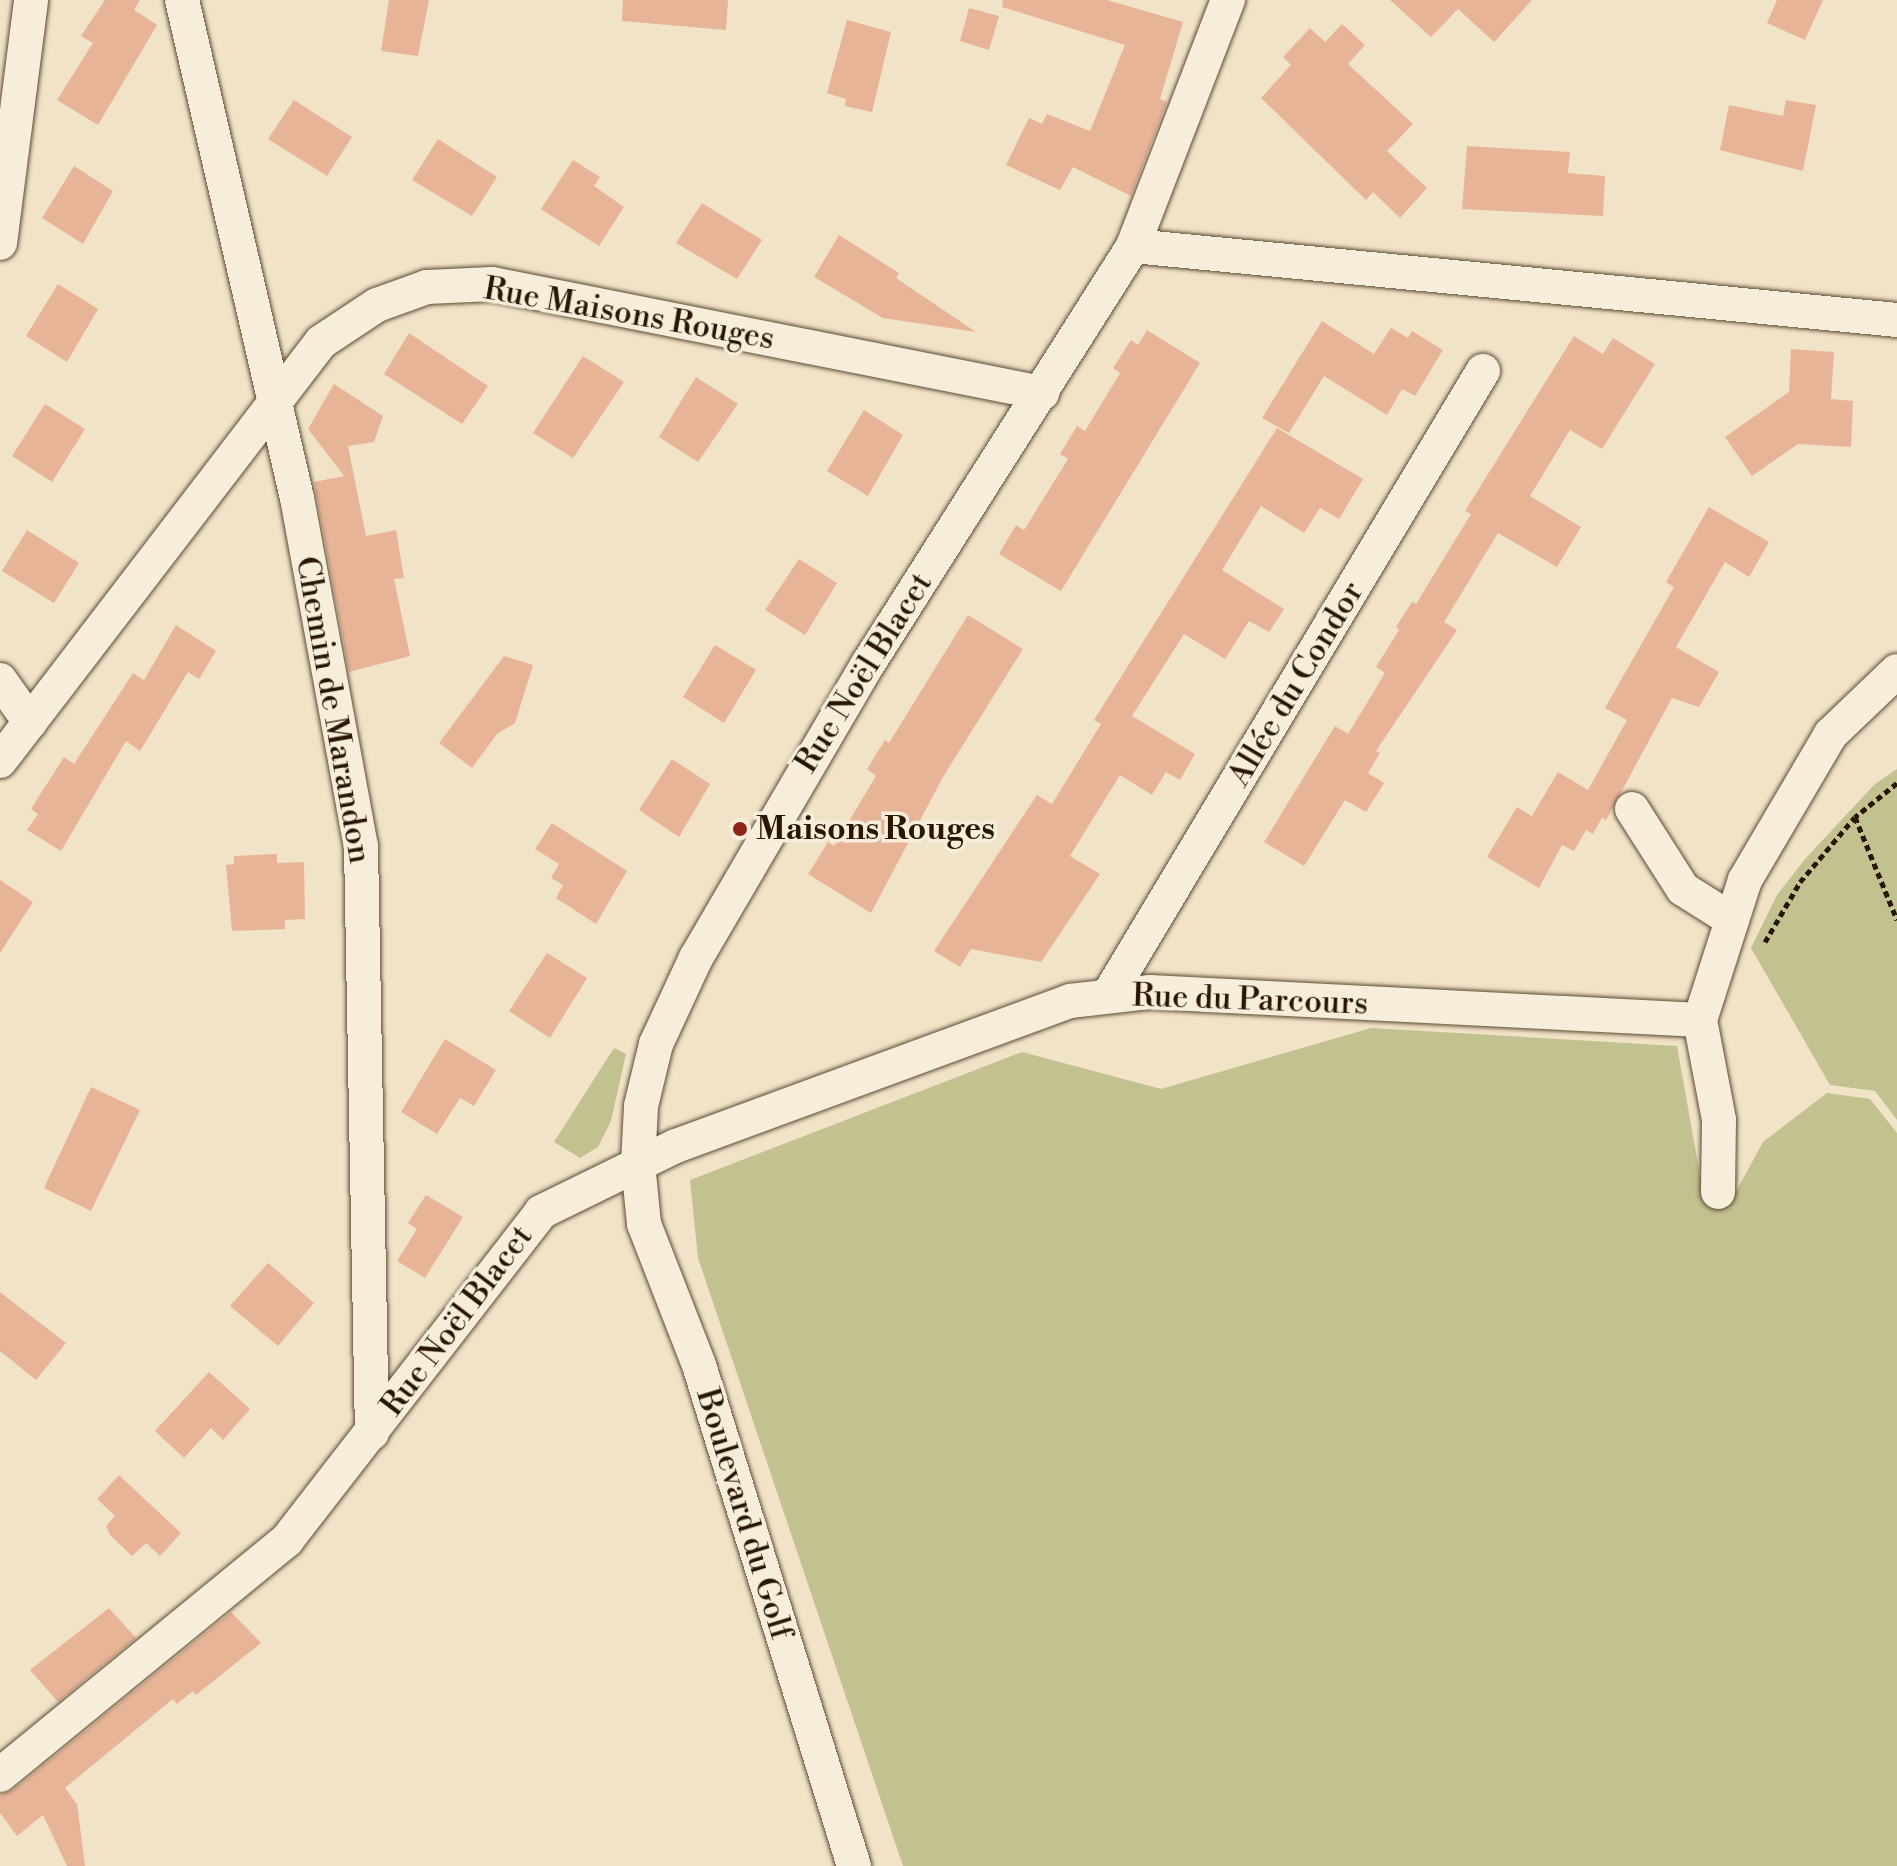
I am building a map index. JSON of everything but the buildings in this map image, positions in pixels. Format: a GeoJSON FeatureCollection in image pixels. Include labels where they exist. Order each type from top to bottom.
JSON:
{"type":"FeatureCollection","features":[{"type":"Feature","properties":{"kind":"street"},"geometry":{"type":"LineString","coordinates":[[0,243],[31,0]]}},
{"type":"Feature","properties":{"kind":"street","name":"Chemin de Marandon"},"geometry":{"type":"LineString","coordinates":[[182,0],[276,400],[361,846],[372,1433]]}},
{"type":"Feature","properties":{"kind":"street","name":"Rue Noël Blacet"},"geometry":{"type":"LineString","coordinates":[[0,1775],[287,1540],[541,1212],[638,1164],[641,1106],[656,1044],[696,958],[868,664],[1133,246],[1228,0]]}},
{"type":"Feature","properties":{"kind":"street"},"geometry":{"type":"LineString","coordinates":[[1133,246],[1897,320]]}},
{"type":"Feature","properties":{"kind":"street","name":"Rue Maisons Rouges"},"geometry":{"type":"LineString","coordinates":[[0,761],[321,342],[377,305],[427,287],[492,284],[1042,393]]}},
{"type":"Feature","properties":{"kind":"street","name":"Allée du Condor"},"geometry":{"type":"LineString","coordinates":[[1108,996],[1483,371]]}},
{"type":"Feature","properties":{"kind":"street"},"geometry":{"type":"LineString","coordinates":[[1718,1192],[1719,1120],[1700,1020],[1745,880],[1831,734],[1897,671]]}},
{"type":"Feature","properties":{"kind":"street"},"geometry":{"type":"LineString","coordinates":[[0,680],[30,722]]}},
{"type":"Feature","properties":{"kind":"street"},"geometry":{"type":"LineString","coordinates":[[1632,809],[1683,889],[1732,920]]}},
{"type":"Feature","properties":{"kind":"street","name":"Rue du Parcours"},"geometry":{"type":"LineString","coordinates":[[638,1164],[1070,1001],[1150,992],[1700,1020]]}},
{"type":"Feature","properties":{"kind":"street","name":"Boulevard du Golf"},"geometry":{"type":"LineString","coordinates":[[638,1164],[644,1224],[699,1365],[854,1866]]}},
{"type":"Feature","properties":{"kind":"path"},"geometry":{"type":"LineString","coordinates":[[1758,955],[1800,882],[1855,817],[1897,783]]}},
{"type":"Feature","properties":{"kind":"path"},"geometry":{"type":"LineString","coordinates":[[1855,817],[1897,920]]}},
{"type":"Feature","properties":{"kind":"shaded area"},"geometry":{"type":"Polygon","coordinates":[[[1897,769],[1897,1120],[1875,1091],[1830,1085],[1751,948],[1777,895],[1805,859],[1875,784],[1897,769]]]}},
{"type":"Feature","properties":{"kind":"shaded area"},"geometry":{"type":"Polygon","coordinates":[[[1371,1028],[1677,1046],[1701,1181],[1733,1197],[1763,1142],[1827,1093],[1870,1099],[1897,1133],[1897,1866],[903,1866],[698,1258],[690,1180],[1022,1052],[1161,1089],[1371,1028]]]}},
{"type":"Feature","properties":{"kind":"shaded area"},"geometry":{"type":"Polygon","coordinates":[[[614,1048],[626,1054],[611,1121],[598,1147],[580,1158],[554,1142],[614,1048]]]}},
{"type":"Feature","properties":{"kind":"place","name":"Maisons Rouges"},"geometry":{"type":"Point","coordinates":[740,829]}}]}
